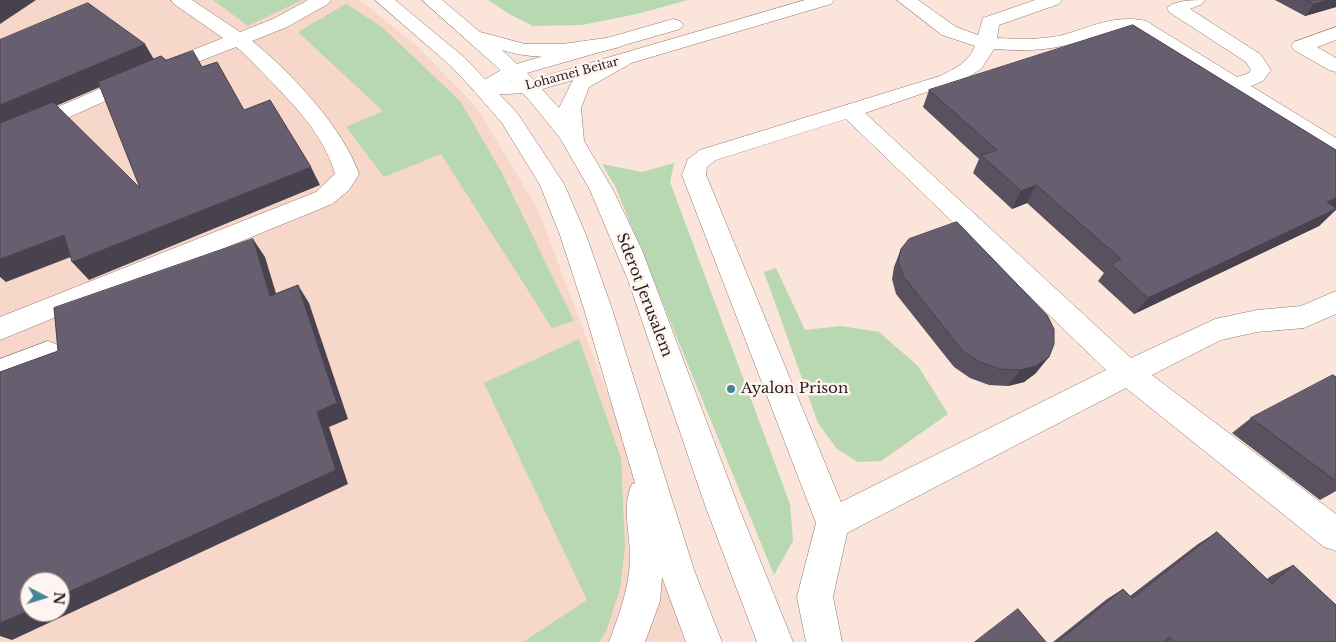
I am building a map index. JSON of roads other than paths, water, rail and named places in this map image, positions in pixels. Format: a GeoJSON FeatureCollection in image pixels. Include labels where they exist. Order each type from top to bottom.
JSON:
{"type":"FeatureCollection","features":[{"type":"Feature","properties":{"kind":"main road"},"geometry":{"type":"LineString","coordinates":[[0,329],[324,198],[341,184],[347,174],[343,160],[327,134],[301,100],[247,46],[180,0]]}},
{"type":"Feature","properties":{"kind":"main road"},"geometry":{"type":"LineString","coordinates":[[0,141],[150,74],[280,23],[322,0]]}},
{"type":"Feature","properties":{"kind":"main road"},"geometry":{"type":"LineString","coordinates":[[384,0],[458,62],[483,89],[510,119],[552,184],[573,235],[598,309],[677,570],[704,642]]}},
{"type":"Feature","properties":{"kind":"main road","name":"Sderot Jerusalem"},"geometry":{"type":"LineString","coordinates":[[431,0],[491,48],[514,71],[546,105],[593,172],[647,297],[736,549],[775,642]]}},
{"type":"Feature","properties":{"kind":"main road","name":"Lohamei Beitar"},"geometry":{"type":"LineString","coordinates":[[483,89],[529,88],[618,52],[761,0]]}},
{"type":"Feature","properties":{"kind":"main road","name":"Lohamei Beitar"},"geometry":{"type":"LineString","coordinates":[[483,89],[514,71],[618,52],[825,0]]}},
{"type":"Feature","properties":{"kind":"main road"},"geometry":{"type":"LineString","coordinates":[[906,0],[949,31],[987,42],[1039,43],[1067,40],[1110,25],[1122,23],[1139,25],[1336,148]]}},
{"type":"Feature","properties":{"kind":"main road"},"geometry":{"type":"LineString","coordinates":[[824,642],[815,597],[833,523],[694,175],[696,164],[708,155],[947,80],[965,72],[983,55],[990,22],[1053,0]]}},
{"type":"Feature","properties":{"kind":"main road"},"geometry":{"type":"LineString","coordinates":[[1196,0],[1176,8],[1253,58],[1261,70],[1256,77],[1235,85]]}},
{"type":"Feature","properties":{"kind":"main road"},"geometry":{"type":"LineString","coordinates":[[455,20],[480,36],[513,48],[618,52]]}},
{"type":"Feature","properties":{"kind":"main road"},"geometry":{"type":"LineString","coordinates":[[1336,33],[1301,46],[1336,66]]}},
{"type":"Feature","properties":{"kind":"main road"},"geometry":{"type":"LineString","coordinates":[[573,141],[570,108],[580,84],[618,52]]}},
{"type":"Feature","properties":{"kind":"main road"},"geometry":{"type":"LineString","coordinates":[[850,111],[1128,373],[1336,535]]}},
{"type":"Feature","properties":{"kind":"main road"},"geometry":{"type":"LineString","coordinates":[[833,523],[1215,330],[1257,321],[1304,317],[1336,302]]}},
{"type":"Feature","properties":{"kind":"main road"},"geometry":{"type":"LineString","coordinates":[[0,371],[48,353]]}},
{"type":"Feature","properties":{"kind":"main road"},"geometry":{"type":"LineString","coordinates":[[627,642],[642,601],[647,561],[640,448]]}},
{"type":"Feature","properties":{"kind":"place","name":"Ayalon Prison"},"geometry":{"type":"Point","coordinates":[731,389]}}]}
